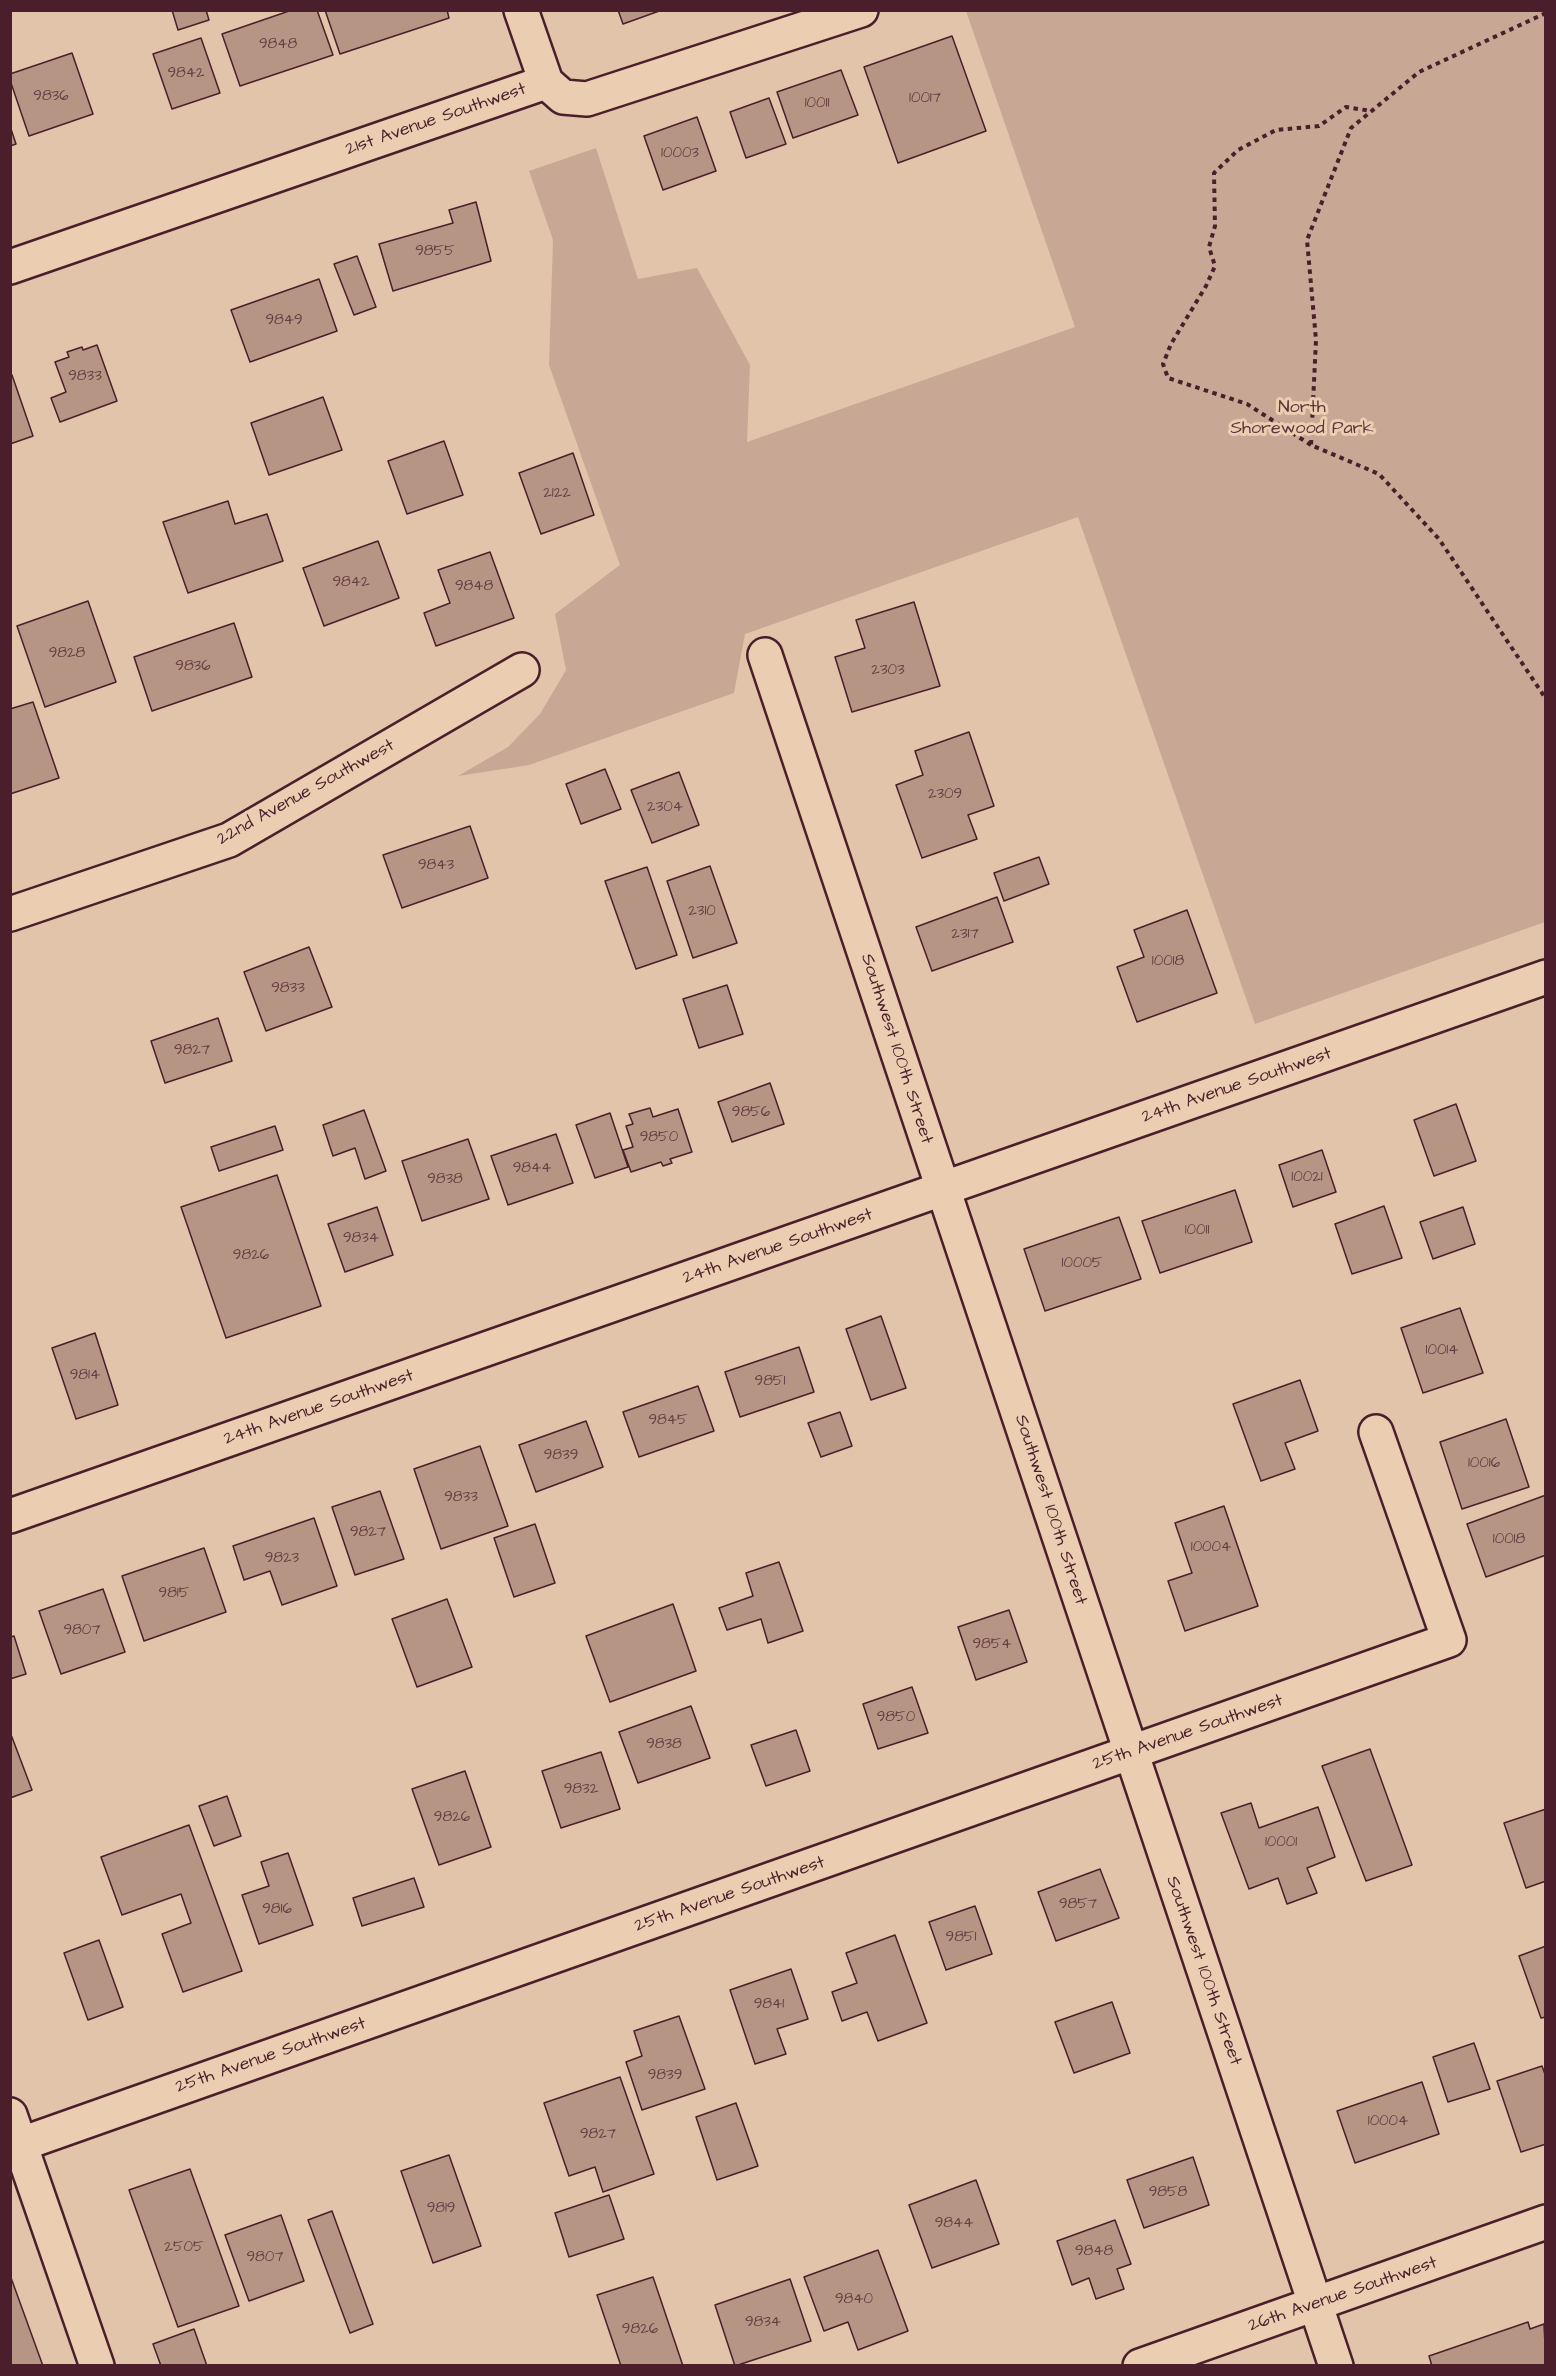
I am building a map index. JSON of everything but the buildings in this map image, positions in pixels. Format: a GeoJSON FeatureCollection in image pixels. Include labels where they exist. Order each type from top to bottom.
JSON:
{"type":"FeatureCollection","features":[{"type":"Feature","properties":{"kind":"street"},"geometry":{"type":"LineString","coordinates":[[521,10],[546,82]]}},
{"type":"Feature","properties":{"kind":"street","name":"21st Avenue Southwest"},"geometry":{"type":"LineString","coordinates":[[10,267],[546,82],[563,97],[587,99],[861,10]]}},
{"type":"Feature","properties":{"kind":"street","name":"Southwest 100th Street"},"geometry":{"type":"LineString","coordinates":[[765,655],[1336,2366]]}},
{"type":"Feature","properties":{"kind":"street","name":"22nd Avenue Southwest"},"geometry":{"type":"LineString","coordinates":[[10,914],[229,840],[522,670]]}},
{"type":"Feature","properties":{"kind":"street","name":"24th Avenue Southwest"},"geometry":{"type":"LineString","coordinates":[[10,1516],[1545,977]]}},
{"type":"Feature","properties":{"kind":"street","name":"25th Avenue Southwest"},"geometry":{"type":"LineString","coordinates":[[14,2136],[1130,1754],[1449,1640],[1376,1432]]}},
{"type":"Feature","properties":{"kind":"street"},"geometry":{"type":"LineString","coordinates":[[14,2136],[97,2366]]}},
{"type":"Feature","properties":{"kind":"street","name":"26th Avenue Southwest"},"geometry":{"type":"LineString","coordinates":[[1140,2366],[1545,2222]]}},
{"type":"Feature","properties":{"kind":"path"},"geometry":{"type":"LineString","coordinates":[[1311,445],[1316,340],[1307,240],[1351,128],[1419,72],[1545,13]]}},
{"type":"Feature","properties":{"kind":"path"},"geometry":{"type":"LineString","coordinates":[[1371,111],[1346,107],[1319,126],[1276,130],[1238,150],[1214,173],[1215,226],[1209,248],[1215,266],[1206,286],[1171,344],[1163,363],[1168,378],[1247,404],[1311,445],[1379,474],[1439,539],[1545,699]]}},
{"type":"Feature","properties":{"kind":"green space","name":"North Shorewood Park"},"geometry":{"type":"Polygon","coordinates":[[[966,11],[1545,11],[1545,922],[1255,1024],[1078,517],[745,634],[734,693],[529,765],[458,776],[508,747],[540,714],[566,670],[555,614],[620,565],[549,365],[553,240],[529,171],[596,148],[638,279],[697,268],[750,365],[747,442],[1075,327],[966,11]]]}}]}
